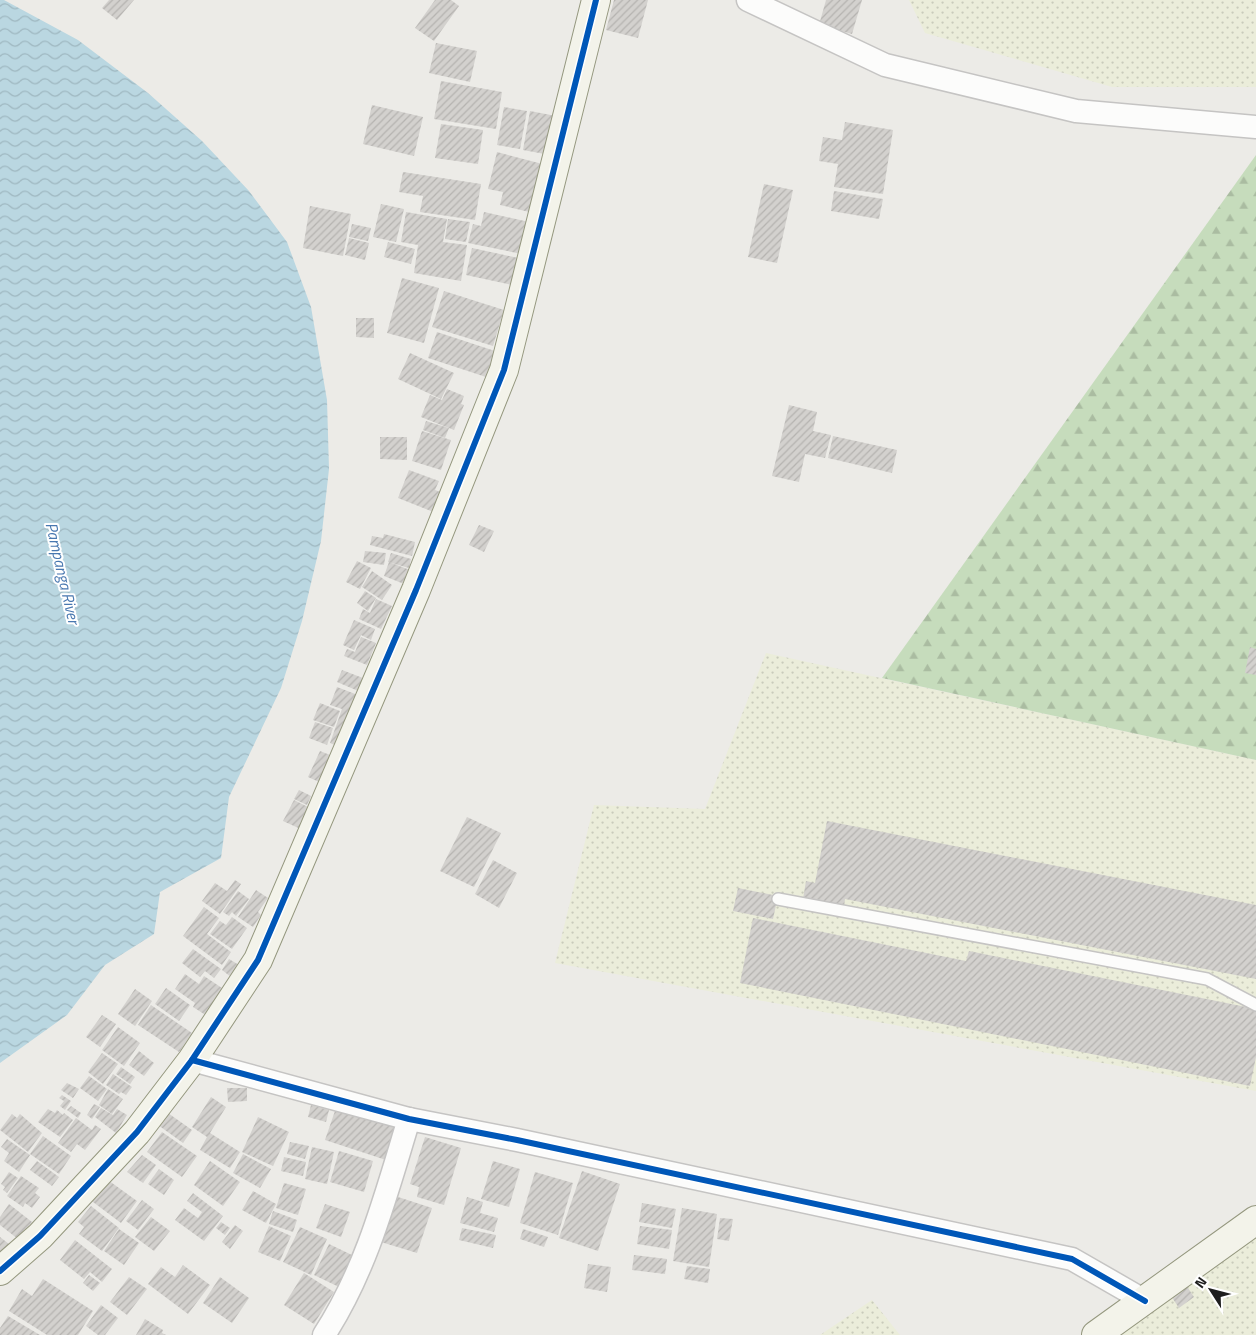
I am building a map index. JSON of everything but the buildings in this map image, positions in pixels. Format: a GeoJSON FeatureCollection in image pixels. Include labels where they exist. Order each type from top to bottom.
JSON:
{"type":"FeatureCollection","features":[{"type":"Feature","properties":{"kind":"street"},"geometry":{"type":"LineString","coordinates":[[0,1271],[40,1236],[138,1132],[192,1060],[258,960],[416,590],[504,370],[596,0]]}},
{"type":"Feature","properties":{"kind":"street"},"geometry":{"type":"LineString","coordinates":[[748,0],[885,65],[1076,111],[1256,127]]}},
{"type":"Feature","properties":{"kind":"street"},"geometry":{"type":"LineString","coordinates":[[192,1060],[409,1119],[517,1140],[1072,1258],[1145,1301]]}},
{"type":"Feature","properties":{"kind":"street"},"geometry":{"type":"LineString","coordinates":[[324,1335],[343,1306],[374,1232],[409,1119]]}},
{"type":"Feature","properties":{"kind":"street"},"geometry":{"type":"LineString","coordinates":[[1096,1335],[1256,1220]]}},
{"type":"Feature","properties":{"kind":"lane"},"geometry":{"type":"LineString","coordinates":[[778,899],[1207,979],[1256,1004]]}},
{"type":"Feature","properties":{"kind":"green space"},"geometry":{"type":"Polygon","coordinates":[[[909,0],[1256,0],[1256,87],[1112,87],[925,33],[909,0]]]}},
{"type":"Feature","properties":{"kind":"green space"},"geometry":{"type":"Polygon","coordinates":[[[1256,155],[1256,760],[882,678],[1256,155]]]}},
{"type":"Feature","properties":{"kind":"green space"},"geometry":{"type":"Polygon","coordinates":[[[766,653],[1256,760],[1256,1091],[555,963],[594,805],[705,809],[766,653]]]}},
{"type":"Feature","properties":{"kind":"green space"},"geometry":{"type":"Polygon","coordinates":[[[1256,1226],[1256,1335],[1107,1335],[1256,1226]]]}},
{"type":"Feature","properties":{"kind":"green space"},"geometry":{"type":"Polygon","coordinates":[[[872,1300],[900,1335],[820,1335],[872,1300]]]}},
{"type":"Feature","properties":{"kind":"water","name":"Pampanga River"},"geometry":{"type":"Polygon","coordinates":[[[0,0],[4,0],[78,40],[148,93],[202,141],[249,191],[287,242],[311,307],[327,400],[329,469],[321,541],[302,621],[281,688],[229,797],[221,858],[160,892],[154,934],[105,965],[67,1015],[0,1063],[0,0]]]}},
{"type":"Feature","properties":{"kind":"cycle path"},"geometry":{"type":"LineString","coordinates":[[0,1271],[40,1236],[137,1132],[192,1060],[258,960],[416,590],[504,370],[596,0]]}},
{"type":"Feature","properties":{"kind":"cycle path"},"geometry":{"type":"LineString","coordinates":[[192,1060],[409,1119],[517,1140],[1072,1259],[1145,1301]]}}]}
